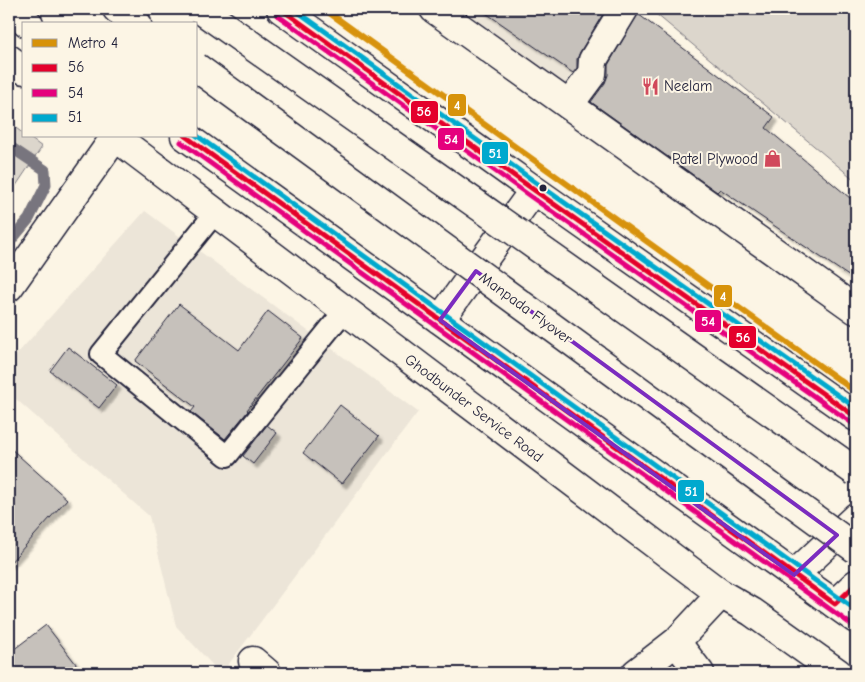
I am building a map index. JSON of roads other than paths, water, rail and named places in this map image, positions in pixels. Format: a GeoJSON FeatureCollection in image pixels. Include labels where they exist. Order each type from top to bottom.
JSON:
{"type":"FeatureCollection","features":[{"type":"Feature","properties":{"kind":"main road"},"geometry":{"type":"LineString","coordinates":[[9,9],[26,22]]}},
{"type":"Feature","properties":{"kind":"main road"},"geometry":{"type":"LineString","coordinates":[[117,9],[134,22]]}},
{"type":"Feature","properties":{"kind":"main road"},"geometry":{"type":"LineString","coordinates":[[200,9],[856,472]]}},
{"type":"Feature","properties":{"kind":"main road"},"geometry":{"type":"LineString","coordinates":[[281,9],[856,418]]}},
{"type":"Feature","properties":{"kind":"main road"},"geometry":{"type":"LineString","coordinates":[[434,9],[856,310]]}},
{"type":"Feature","properties":{"kind":"main road"},"geometry":{"type":"LineString","coordinates":[[563,102],[580,66],[593,60],[624,9]]}},
{"type":"Feature","properties":{"kind":"main road"},"geometry":{"type":"LineString","coordinates":[[9,59],[22,69]]}},
{"type":"Feature","properties":{"kind":"main road","name":"Manpada Flyover"},"geometry":{"type":"LineString","coordinates":[[198,68],[856,549]]}},
{"type":"Feature","properties":{"kind":"main road"},"geometry":{"type":"LineString","coordinates":[[9,287],[113,138]]}},
{"type":"Feature","properties":{"kind":"main road","name":"Ghodbunder Service Road"},"geometry":{"type":"LineString","coordinates":[[115,138],[721,594],[752,612],[838,673]]}},
{"type":"Feature","properties":{"kind":"main road"},"geometry":{"type":"LineString","coordinates":[[188,138],[845,611],[856,584]]}},
{"type":"Feature","properties":{"kind":"main road"},"geometry":{"type":"LineString","coordinates":[[440,320],[534,190]]}},
{"type":"Feature","properties":{"kind":"main road"},"geometry":{"type":"LineString","coordinates":[[794,575],[856,517]]}},
{"type":"Feature","properties":{"kind":"main road"},"geometry":{"type":"LineString","coordinates":[[636,673],[676,642],[721,594]]}},
{"type":"Feature","properties":{"kind":"main road"},"geometry":{"type":"LineString","coordinates":[[676,642],[700,673]]}},
{"type":"Feature","properties":{"kind":"lane"},"geometry":{"type":"LineString","coordinates":[[215,212],[101,354],[227,456],[345,310]]}},
{"type":"Feature","properties":{"kind":"waterway"},"geometry":{"type":"LineString","coordinates":[[9,146],[45,170],[46,185],[29,219],[9,243]]}},
{"type":"Feature","properties":{"kind":"metro line","name":"4"},"geometry":{"type":"LineString","coordinates":[[324,9],[856,392]]}},
{"type":"Feature","properties":{"kind":"place","name":"Neelam"},"geometry":{"type":"Point","coordinates":[650,86]}},
{"type":"Feature","properties":{"kind":"place","name":"Patel Plywood"},"geometry":{"type":"Point","coordinates":[772,159]}}]}
